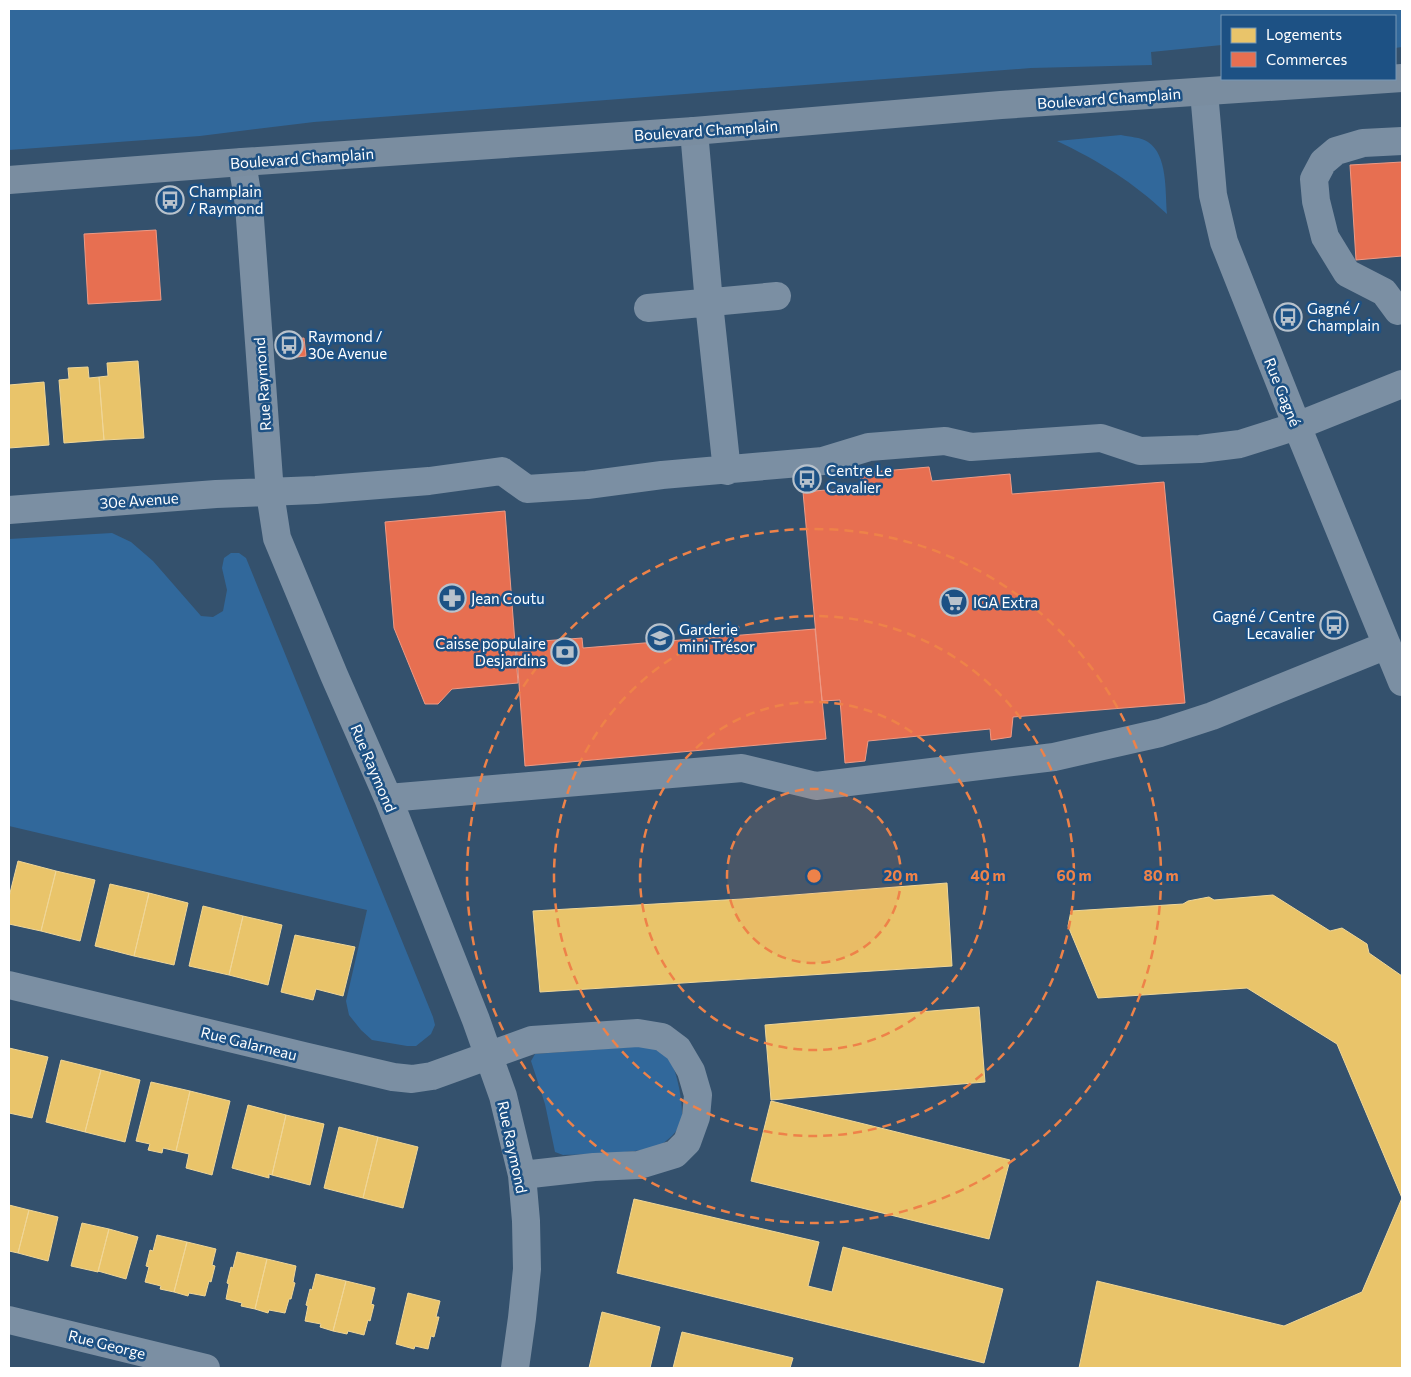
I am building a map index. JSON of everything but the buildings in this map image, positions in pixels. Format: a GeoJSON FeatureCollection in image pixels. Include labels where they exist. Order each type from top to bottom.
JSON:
{"type":"FeatureCollection","features":[{"type":"Feature","properties":{"kind":"main road","name":"Boulevard Champlain"},"geometry":{"type":"LineString","coordinates":[[9,180],[694,131],[1001,105],[1374,80]]}},
{"type":"Feature","properties":{"kind":"street","name":"Rue Gagné"},"geometry":{"type":"LineString","coordinates":[[1204,92],[1213,195],[1224,242],[1402,682]]}},
{"type":"Feature","properties":{"kind":"street"},"geometry":{"type":"LineString","coordinates":[[694,131],[709,303],[727,471]]}},
{"type":"Feature","properties":{"kind":"street"},"geometry":{"type":"LineString","coordinates":[[1398,311],[1384,292],[1347,272],[1325,237],[1316,201],[1314,179],[1323,162],[1336,151],[1363,143],[1402,141]]}},
{"type":"Feature","properties":{"kind":"street","name":"Rue Raymond"},"geometry":{"type":"LineString","coordinates":[[242,162],[249,205],[270,493],[277,538],[388,798],[489,1056],[503,1096],[522,1175],[526,1221],[527,1269],[515,1368]]}},
{"type":"Feature","properties":{"kind":"street"},"geometry":{"type":"LineString","coordinates":[[648,308],[777,296]]}},
{"type":"Feature","properties":{"kind":"street","name":"30e Avenue"},"geometry":{"type":"LineString","coordinates":[[9,510],[216,494],[270,493],[429,481],[502,471],[527,488],[581,486],[662,476],[823,461],[869,447],[945,441],[971,447],[1101,438],[1140,451],[1200,449],[1240,444],[1297,426],[1402,384]]}},
{"type":"Feature","properties":{"kind":"street"},"geometry":{"type":"LineString","coordinates":[[388,798],[742,768],[816,786],[1054,757],[1160,733],[1212,716],[1387,645]]}},
{"type":"Feature","properties":{"kind":"street","name":"Rue Galarneau"},"geometry":{"type":"LineString","coordinates":[[9,985],[394,1077],[412,1079],[432,1076],[532,1040],[638,1033],[662,1037],[678,1049],[691,1072],[698,1095],[696,1117],[687,1142],[675,1154],[639,1165],[594,1167],[522,1175]]}},
{"type":"Feature","properties":{"kind":"street","name":"Rue George"},"geometry":{"type":"LineString","coordinates":[[9,1320],[206,1368]]}},
{"type":"Feature","properties":{"kind":"shaded area"},"geometry":{"type":"Polygon","coordinates":[[[9,9],[1402,9],[1402,47],[1396,48],[1396,15],[1221,15],[1221,45],[1151,52],[1152,65],[1031,68],[314,122],[200,136],[9,150],[9,9]]]}},
{"type":"Feature","properties":{"kind":"shaded area"},"geometry":{"type":"Polygon","coordinates":[[[1121,135],[1145,140],[1154,148],[1159,156],[1164,175],[1167,214],[1115,173],[1057,141],[1121,135]]]}},
{"type":"Feature","properties":{"kind":"shaded area"},"geometry":{"type":"Polygon","coordinates":[[[112,533],[131,542],[153,561],[201,616],[213,617],[223,611],[227,590],[222,568],[224,558],[231,553],[239,553],[246,558],[433,1017],[435,1025],[431,1034],[416,1046],[372,1040],[349,1015],[346,1001],[367,910],[9,826],[9,539],[112,533]]]}},
{"type":"Feature","properties":{"kind":"shaded area"},"geometry":{"type":"Polygon","coordinates":[[[644,1046],[657,1050],[668,1058],[674,1069],[679,1086],[682,1111],[680,1125],[675,1132],[662,1144],[643,1150],[563,1155],[555,1152],[545,1104],[531,1061],[535,1054],[644,1046]]]}},
{"type":"Feature","properties":{"kind":"place","name":"Champlain / Raymond"},"geometry":{"type":"Point","coordinates":[170,200]}},
{"type":"Feature","properties":{"kind":"place","name":"Gagné / Champlain"},"geometry":{"type":"Point","coordinates":[1288,317]}},
{"type":"Feature","properties":{"kind":"place","name":"Raymond / 30e Avenue"},"geometry":{"type":"Point","coordinates":[289,345]}},
{"type":"Feature","properties":{"kind":"place","name":"Centre Le Cavalier"},"geometry":{"type":"Point","coordinates":[807,479]}},
{"type":"Feature","properties":{"kind":"place","name":"Jean Coutu"},"geometry":{"type":"Point","coordinates":[452,598]}},
{"type":"Feature","properties":{"kind":"place","name":"IGA Extra"},"geometry":{"type":"Point","coordinates":[954,602]}},
{"type":"Feature","properties":{"kind":"place","name":"Gagné / Centre Lecavalier"},"geometry":{"type":"Point","coordinates":[1334,625]}},
{"type":"Feature","properties":{"kind":"place","name":"Garderie mini Trésor"},"geometry":{"type":"Point","coordinates":[660,638]}},
{"type":"Feature","properties":{"kind":"place","name":"Caisse populaire Desjardins"},"geometry":{"type":"Point","coordinates":[565,652]}}]}
